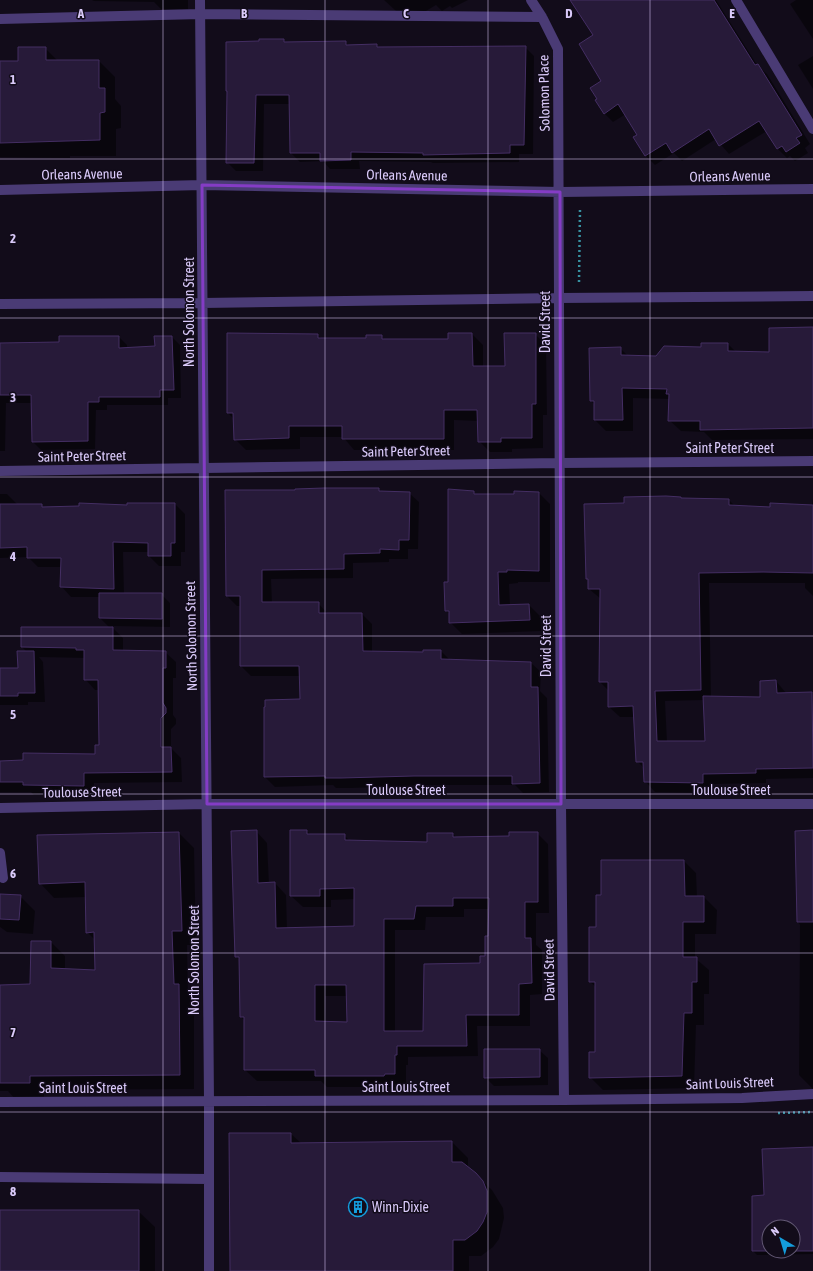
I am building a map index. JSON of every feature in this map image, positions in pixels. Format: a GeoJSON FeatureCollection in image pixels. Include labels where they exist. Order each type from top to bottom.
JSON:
{"type":"FeatureCollection","features":[{"type":"Feature","properties":{"kind":"street","name":"North Solomon Street"},"geometry":{"type":"LineString","coordinates":[[200,0],[207,804],[209,1271]]}},
{"type":"Feature","properties":{"kind":"street","name":"Solomon Place"},"geometry":{"type":"LineString","coordinates":[[531,0],[542,17],[558,49],[560,192]]}},
{"type":"Feature","properties":{"kind":"street"},"geometry":{"type":"LineString","coordinates":[[736,0],[813,129]]}},
{"type":"Feature","properties":{"kind":"street"},"geometry":{"type":"LineString","coordinates":[[0,19],[200,14],[542,17]]}},
{"type":"Feature","properties":{"kind":"street","name":"Orleans Avenue"},"geometry":{"type":"LineString","coordinates":[[0,190],[202,185],[560,192],[813,189]]}},
{"type":"Feature","properties":{"kind":"street","name":"David Street"},"geometry":{"type":"LineString","coordinates":[[560,192],[559,463],[564,1100]]}},
{"type":"Feature","properties":{"kind":"street"},"geometry":{"type":"LineString","coordinates":[[0,304],[813,296]]}},
{"type":"Feature","properties":{"kind":"street","name":"Saint Peter Street"},"geometry":{"type":"LineString","coordinates":[[0,471],[204,467],[813,461]]}},
{"type":"Feature","properties":{"kind":"street","name":"Toulouse Street"},"geometry":{"type":"LineString","coordinates":[[0,808],[207,804],[813,804]]}},
{"type":"Feature","properties":{"kind":"street"},"geometry":{"type":"LineString","coordinates":[[0,853],[3,878]]}},
{"type":"Feature","properties":{"kind":"street","name":"Saint Louis Street"},"geometry":{"type":"LineString","coordinates":[[0,1102],[564,1100],[742,1098],[813,1094]]}},
{"type":"Feature","properties":{"kind":"street"},"geometry":{"type":"LineString","coordinates":[[0,1177],[209,1179]]}},
{"type":"Feature","properties":{"kind":"path"},"geometry":{"type":"LineString","coordinates":[[578,284],[580,209]]}},
{"type":"Feature","properties":{"kind":"highlighted area"},"geometry":{"type":"Polygon","coordinates":[[[202,185],[560,192],[561,804],[207,804],[202,185]]]}},
{"type":"Feature","properties":{"kind":"building"},"geometry":{"type":"Polygon","coordinates":[[[570,0],[714,0],[755,65],[758,64],[802,135],[796,138],[800,143],[786,152],[782,146],[777,149],[759,121],[719,146],[709,129],[672,153],[666,143],[645,156],[633,137],[637,135],[618,104],[604,114],[595,100],[597,99],[590,88],[601,81],[579,44],[593,35],[570,0]]]}},
{"type":"Feature","properties":{"kind":"building"},"geometry":{"type":"Polygon","coordinates":[[[259,39],[284,39],[284,42],[346,41],[346,45],[377,44],[377,47],[526,46],[524,145],[510,145],[510,153],[423,155],[423,153],[351,152],[351,160],[320,161],[320,153],[290,153],[289,95],[256,95],[254,163],[226,163],[226,42],[259,41],[259,39]]]}},
{"type":"Feature","properties":{"kind":"building"},"geometry":{"type":"Polygon","coordinates":[[[18,47],[46,47],[46,60],[99,60],[99,88],[105,88],[105,112],[100,113],[100,140],[0,143],[0,61],[18,61],[18,47]]]}},
{"type":"Feature","properties":{"kind":"building"},"geometry":{"type":"Polygon","coordinates":[[[813,327],[813,428],[700,430],[700,421],[668,421],[669,394],[666,394],[667,389],[622,388],[623,420],[594,420],[594,401],[590,401],[589,348],[621,347],[621,355],[656,356],[664,346],[701,347],[701,343],[728,343],[728,351],[769,352],[769,328],[813,327]]]}},
{"type":"Feature","properties":{"kind":"building"},"geometry":{"type":"Polygon","coordinates":[[[227,333],[318,334],[318,338],[366,338],[366,335],[382,335],[382,339],[448,339],[448,333],[472,333],[473,366],[505,366],[504,333],[536,333],[536,404],[532,404],[532,438],[501,438],[501,442],[478,442],[477,410],[444,410],[444,439],[342,439],[342,426],[289,426],[289,438],[234,440],[233,413],[227,413],[227,333]]]}},
{"type":"Feature","properties":{"kind":"building"},"geometry":{"type":"Polygon","coordinates":[[[59,336],[119,336],[119,348],[155,346],[154,336],[172,336],[174,390],[160,390],[160,397],[99,397],[99,402],[88,402],[88,441],[32,442],[31,395],[0,395],[0,343],[59,342],[59,336]]]}},
{"type":"Feature","properties":{"kind":"building"},"geometry":{"type":"Polygon","coordinates":[[[324,488],[379,488],[379,491],[410,492],[409,540],[399,540],[399,550],[380,549],[380,553],[344,554],[344,569],[262,570],[262,602],[319,602],[319,613],[362,613],[363,651],[423,652],[423,650],[441,650],[441,659],[531,662],[531,687],[538,687],[540,783],[512,784],[512,776],[341,778],[325,778],[325,776],[264,777],[265,700],[300,699],[299,666],[240,666],[240,596],[226,596],[225,490],[295,490],[324,488]]]}},
{"type":"Feature","properties":{"kind":"building"},"geometry":{"type":"Polygon","coordinates":[[[448,489],[474,491],[474,494],[514,494],[514,491],[539,492],[539,571],[507,570],[507,572],[498,572],[499,605],[529,604],[530,620],[449,623],[449,611],[445,611],[444,582],[448,582],[448,489]]]}},
{"type":"Feature","properties":{"kind":"building"},"geometry":{"type":"Polygon","coordinates":[[[666,496],[681,498],[729,499],[729,505],[770,507],[770,503],[813,505],[813,573],[699,573],[701,690],[655,691],[657,741],[705,741],[703,696],[760,697],[760,681],[776,680],[777,693],[812,692],[813,768],[756,769],[756,773],[703,774],[703,783],[644,782],[643,762],[636,762],[633,706],[608,707],[608,682],[599,682],[600,589],[588,589],[588,579],[586,579],[584,504],[624,503],[624,497],[666,496]]]}},
{"type":"Feature","properties":{"kind":"building"},"geometry":{"type":"Polygon","coordinates":[[[79,503],[127,505],[127,503],[175,503],[175,543],[171,543],[171,556],[148,556],[148,543],[113,542],[114,589],[60,587],[61,558],[27,558],[27,547],[0,548],[0,504],[42,504],[42,507],[79,506],[79,503]]]}},
{"type":"Feature","properties":{"kind":"building"},"geometry":{"type":"Polygon","coordinates":[[[99,593],[162,593],[162,619],[99,618],[99,593]]]}},
{"type":"Feature","properties":{"kind":"building"},"geometry":{"type":"Polygon","coordinates":[[[21,627],[113,627],[113,650],[166,651],[166,668],[163,668],[163,703],[166,708],[166,713],[161,718],[161,747],[171,747],[172,772],[84,773],[84,786],[23,785],[23,782],[0,782],[0,761],[23,760],[23,753],[95,754],[95,745],[99,745],[98,680],[84,680],[84,650],[76,650],[76,648],[21,647],[21,627]]]}},
{"type":"Feature","properties":{"kind":"building"},"geometry":{"type":"Polygon","coordinates":[[[17,651],[34,651],[35,693],[18,693],[18,696],[0,696],[0,668],[18,668],[17,651]]]}},
{"type":"Feature","properties":{"kind":"building"},"geometry":{"type":"Polygon","coordinates":[[[257,830],[258,883],[275,882],[276,928],[354,926],[354,888],[320,889],[320,896],[290,896],[290,830],[307,830],[307,834],[345,834],[345,840],[427,842],[427,833],[453,833],[453,837],[509,836],[509,832],[538,832],[538,902],[525,902],[525,938],[531,938],[532,983],[519,984],[519,1015],[466,1015],[467,1046],[397,1046],[397,1055],[395,1055],[395,1074],[385,1074],[384,1076],[315,1076],[315,1070],[244,1070],[244,1017],[240,1017],[239,957],[235,957],[231,831],[257,830]],[[453,898],[453,906],[416,906],[414,919],[384,919],[384,1031],[423,1031],[424,964],[480,963],[480,956],[485,956],[485,936],[488,936],[489,898],[453,898]],[[315,985],[315,1021],[347,1022],[346,985],[315,985]]]}},
{"type":"Feature","properties":{"kind":"building"},"geometry":{"type":"Polygon","coordinates":[[[813,830],[813,922],[797,922],[795,831],[813,830]]]}},
{"type":"Feature","properties":{"kind":"building"},"geometry":{"type":"Polygon","coordinates":[[[179,832],[182,931],[172,931],[174,984],[179,984],[180,1075],[30,1076],[30,1083],[0,1083],[0,985],[30,984],[31,941],[51,941],[51,968],[95,970],[94,932],[86,933],[85,882],[39,884],[37,835],[179,832]]]}},
{"type":"Feature","properties":{"kind":"building"},"geometry":{"type":"Polygon","coordinates":[[[601,860],[684,860],[685,896],[704,896],[704,922],[683,922],[683,957],[697,957],[697,982],[692,982],[692,1013],[684,1013],[682,1076],[589,1078],[589,1052],[595,1052],[595,982],[589,982],[589,927],[596,927],[596,895],[601,895],[601,860]]]}},
{"type":"Feature","properties":{"kind":"building"},"geometry":{"type":"Polygon","coordinates":[[[0,894],[21,895],[19,920],[0,919],[0,894]]]}},
{"type":"Feature","properties":{"kind":"building"},"geometry":{"type":"Polygon","coordinates":[[[484,1049],[540,1049],[540,1077],[484,1078],[484,1049]]]}},
{"type":"Feature","properties":{"kind":"building","name":"Winn-Dixie"},"geometry":{"type":"Polygon","coordinates":[[[229,1133],[291,1133],[291,1143],[452,1141],[452,1162],[462,1162],[476,1173],[483,1181],[487,1191],[487,1212],[477,1231],[465,1240],[453,1240],[453,1271],[230,1271],[229,1133]]]}},
{"type":"Feature","properties":{"kind":"building"},"geometry":{"type":"Polygon","coordinates":[[[813,1147],[813,1251],[801,1251],[801,1219],[761,1219],[761,1251],[752,1251],[752,1196],[764,1195],[762,1149],[813,1147]]]}},
{"type":"Feature","properties":{"kind":"building"},"geometry":{"type":"Polygon","coordinates":[[[0,1210],[139,1210],[139,1271],[0,1271],[0,1210]]]}},
{"type":"Feature","properties":{"kind":"place","name":"Winn-Dixie"},"geometry":{"type":"Point","coordinates":[358,1207]}}]}
